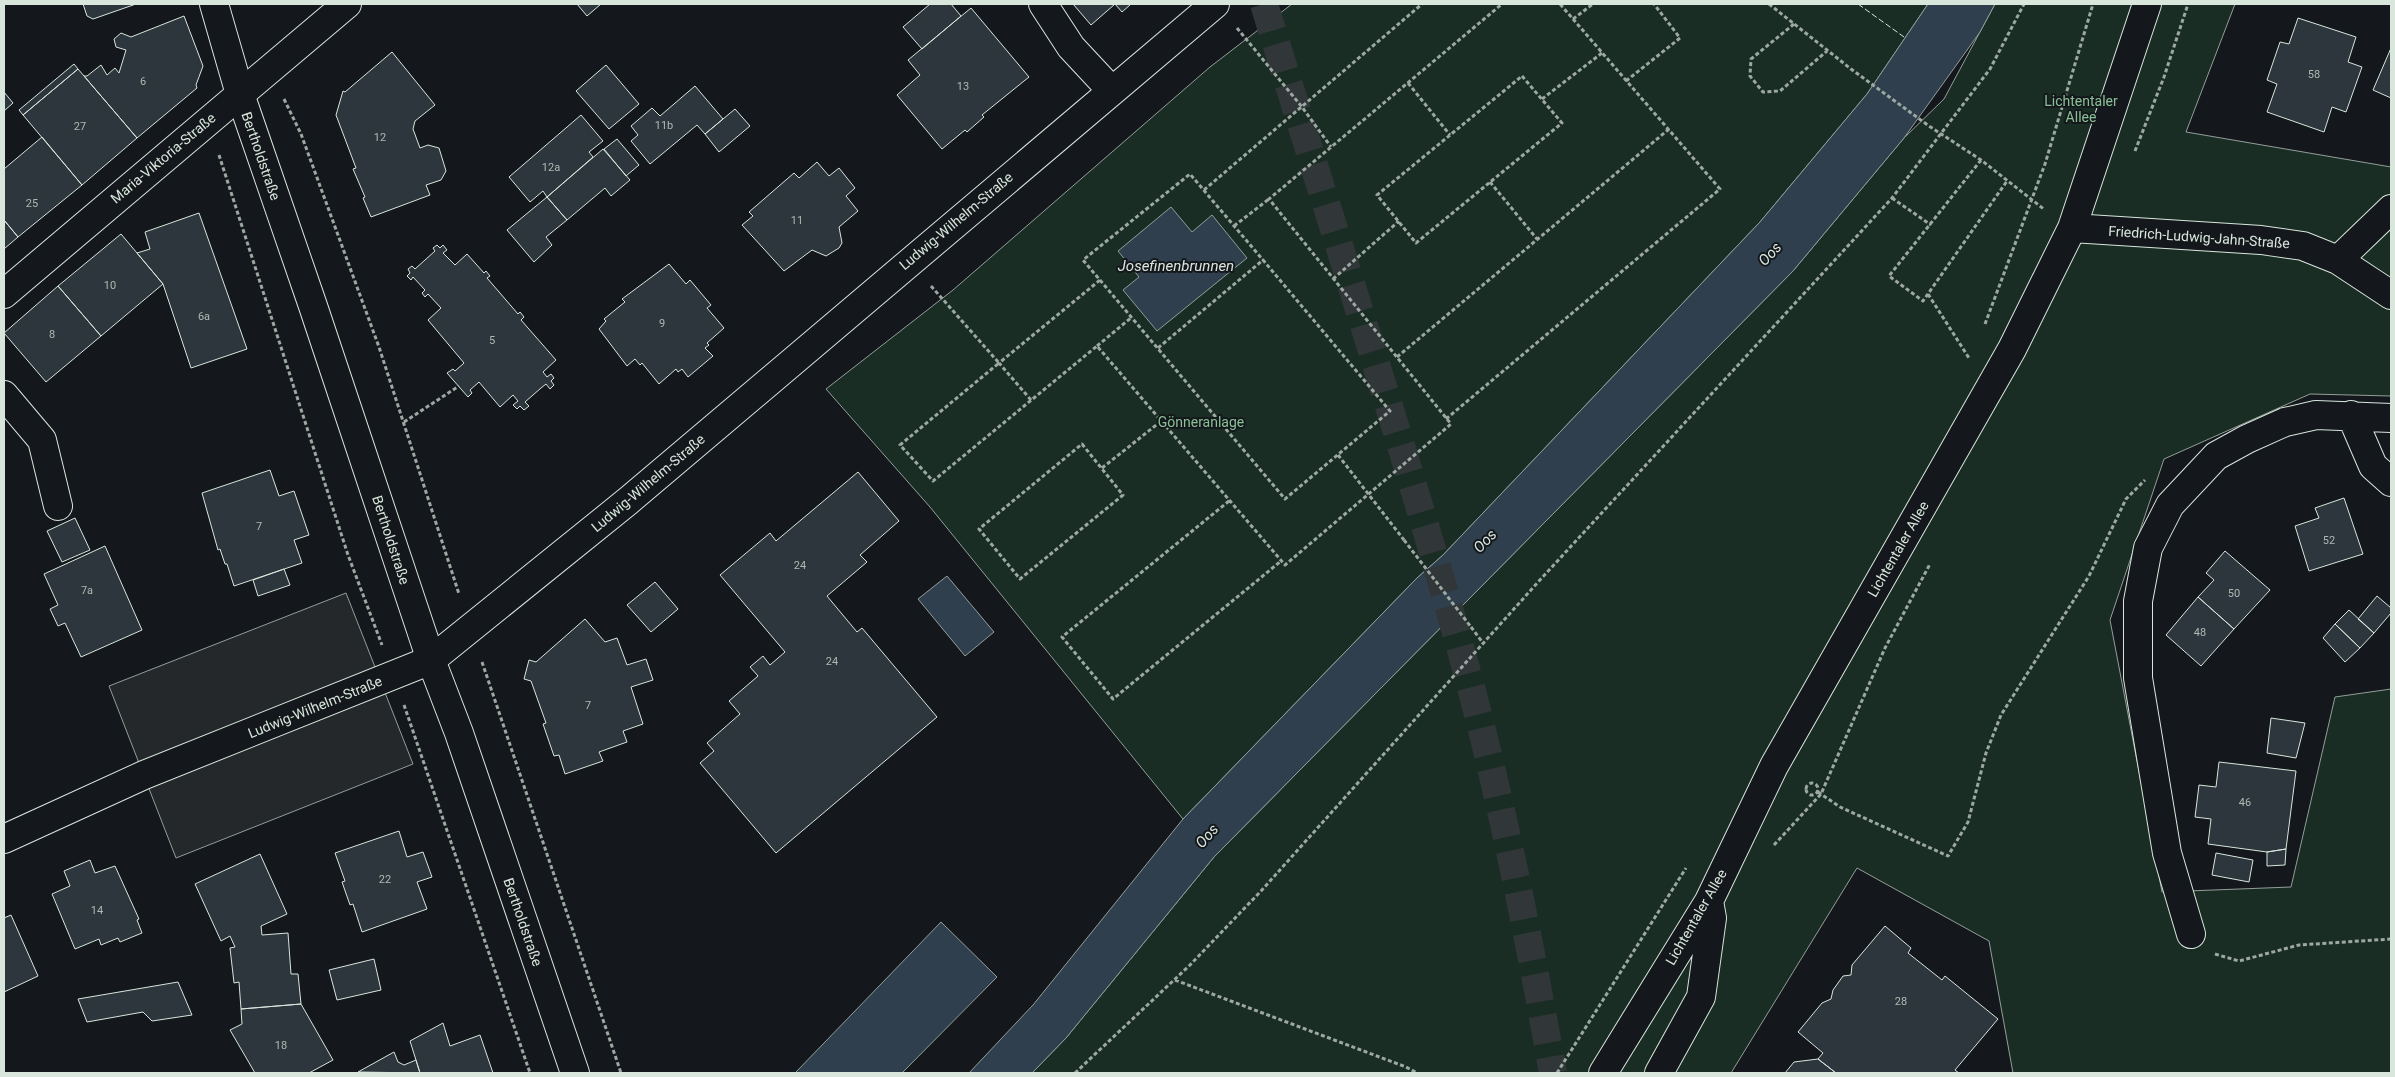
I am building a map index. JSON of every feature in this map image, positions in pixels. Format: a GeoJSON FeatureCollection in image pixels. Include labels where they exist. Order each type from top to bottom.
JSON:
{"type":"FeatureCollection","features":[{"type":"Feature","properties":{"kind":"street","name":"Bertholdstraße"},"geometry":{"type":"LineString","coordinates":[[214,4],[240,94],[432,660],[459,733],[575,1073]]}},
{"type":"Feature","properties":{"kind":"street","name":"Maria-Viktoria-Straße"},"geometry":{"type":"LineString","coordinates":[[4,294],[347,4]]}},
{"type":"Feature","properties":{"kind":"street"},"geometry":{"type":"LineString","coordinates":[[1042,4],[1071,47],[1112,90]]}},
{"type":"Feature","properties":{"kind":"street","name":"Ludwig-Wilhelm-Straße"},"geometry":{"type":"LineString","coordinates":[[4,839],[144,775],[432,660],[628,501],[909,261],[1215,4]]}},
{"type":"Feature","properties":{"kind":"street","name":"Lichtentaler Allee"},"geometry":{"type":"LineString","coordinates":[[1603,1073],[1709,901],[1774,766],[2012,348],[2072,228],[2147,4]]}},
{"type":"Feature","properties":{"kind":"street"},"geometry":{"type":"LineString","coordinates":[[2391,209],[2338,260],[2391,295]]}},
{"type":"Feature","properties":{"kind":"street","name":"Friedrich-Ludwig-Jahn-Straße"},"geometry":{"type":"LineString","coordinates":[[2072,228],[2261,240],[2303,246],[2338,260]]}},
{"type":"Feature","properties":{"kind":"street"},"geometry":{"type":"LineString","coordinates":[[4,395],[42,440],[58,506]]}},
{"type":"Feature","properties":{"kind":"street"},"geometry":{"type":"LineString","coordinates":[[2191,934],[2167,853],[2138,678],[2138,601],[2148,548],[2170,505],[2216,456],[2246,439],[2285,422],[2316,415],[2391,418]]}},
{"type":"Feature","properties":{"kind":"street"},"geometry":{"type":"LineString","coordinates":[[2351,415],[2373,466],[2391,482]]}},
{"type":"Feature","properties":{"kind":"street"},"geometry":{"type":"LineString","coordinates":[[1659,1073],[1701,997],[1712,918],[1709,901]]}},
{"type":"Feature","properties":{"kind":"path"},"geometry":{"type":"LineString","coordinates":[[1204,190],[1422,4]]}},
{"type":"Feature","properties":{"kind":"path"},"geometry":{"type":"LineString","coordinates":[[1234,226],[1269,199],[1502,4]]}},
{"type":"Feature","properties":{"kind":"path"},"geometry":{"type":"LineString","coordinates":[[1446,418],[1720,189],[1560,4]]}},
{"type":"Feature","properties":{"kind":"path"},"geometry":{"type":"LineString","coordinates":[[1574,19],[1593,4]]}},
{"type":"Feature","properties":{"kind":"path"},"geometry":{"type":"LineString","coordinates":[[1626,81],[1680,38],[1654,4]]}},
{"type":"Feature","properties":{"kind":"path"},"geometry":{"type":"LineString","coordinates":[[1769,4],[1851,69],[1929,126],[1982,160],[2032,201],[2072,228]]}},
{"type":"Feature","properties":{"kind":"path"},"geometry":{"type":"LineString","coordinates":[[1075,1073],[1175,980],[1342,802],[1483,643],[1892,198],[1990,69],[2024,4]]}},
{"type":"Feature","properties":{"kind":"path"},"geometry":{"type":"LineString","coordinates":[[1984,325],[2032,201],[2093,4]]}},
{"type":"Feature","properties":{"kind":"path"},"geometry":{"type":"LineString","coordinates":[[1794,24],[1751,59],[1750,76],[1763,92],[1780,91],[1827,51]]}},
{"type":"Feature","properties":{"kind":"path"},"geometry":{"type":"LineString","coordinates":[[1235,25],[1302,107],[1331,147]]}},
{"type":"Feature","properties":{"kind":"path"},"geometry":{"type":"LineString","coordinates":[[1542,99],[1602,53]]}},
{"type":"Feature","properties":{"kind":"path"},"geometry":{"type":"LineString","coordinates":[[270,70],[301,134],[404,422],[471,630],[621,1073]]}},
{"type":"Feature","properties":{"kind":"path"},"geometry":{"type":"LineString","coordinates":[[1522,76],[1562,123],[1416,242],[1377,195],[1450,135],[1522,76]]}},
{"type":"Feature","properties":{"kind":"path"},"geometry":{"type":"LineString","coordinates":[[1408,83],[1450,135]]}},
{"type":"Feature","properties":{"kind":"path"},"geometry":{"type":"LineString","coordinates":[[211,118],[233,203],[348,555],[393,676],[530,1073]]}},
{"type":"Feature","properties":{"kind":"path"},"geometry":{"type":"LineString","coordinates":[[1396,357],[1669,129]]}},
{"type":"Feature","properties":{"kind":"path"},"geometry":{"type":"LineString","coordinates":[[1982,160],[1889,276],[1922,301],[2007,181]]}},
{"type":"Feature","properties":{"kind":"path"},"geometry":{"type":"LineString","coordinates":[[1190,174],[1204,190],[1390,411],[1285,499],[1083,260],[1190,174]]}},
{"type":"Feature","properties":{"kind":"path"},"geometry":{"type":"LineString","coordinates":[[1490,182],[1537,239]]}},
{"type":"Feature","properties":{"kind":"path"},"geometry":{"type":"LineString","coordinates":[[1892,198],[1931,225]]}},
{"type":"Feature","properties":{"kind":"path"},"geometry":{"type":"LineString","coordinates":[[1097,346],[1160,422],[1285,565],[1370,494],[1451,424],[1269,199]]}},
{"type":"Feature","properties":{"kind":"path"},"geometry":{"type":"LineString","coordinates":[[1333,279],[1399,221]]}},
{"type":"Feature","properties":{"kind":"path"},"geometry":{"type":"LineString","coordinates":[[1158,348],[1263,260]]}},
{"type":"Feature","properties":{"kind":"path"},"geometry":{"type":"LineString","coordinates":[[909,261],[1031,400]]}},
{"type":"Feature","properties":{"kind":"path"},"geometry":{"type":"LineString","coordinates":[[1100,280],[900,445],[933,481],[1132,317]]}},
{"type":"Feature","properties":{"kind":"path"},"geometry":{"type":"LineString","coordinates":[[1928,294],[1971,361],[1974,352]]}},
{"type":"Feature","properties":{"kind":"path"},"geometry":{"type":"LineString","coordinates":[[404,422],[459,386]]}},
{"type":"Feature","properties":{"kind":"path"},"geometry":{"type":"LineString","coordinates":[[1102,468],[1160,422]]}},
{"type":"Feature","properties":{"kind":"path"},"geometry":{"type":"LineString","coordinates":[[1082,444],[1102,468],[1123,495],[1020,579],[979,529],[1082,444]]}},
{"type":"Feature","properties":{"kind":"path"},"geometry":{"type":"LineString","coordinates":[[1338,455],[1370,494],[1483,643]]}},
{"type":"Feature","properties":{"kind":"path"},"geometry":{"type":"LineString","coordinates":[[1818,792],[1808,795],[1806,784],[1814,782],[1818,792],[1840,807],[1948,856],[1968,822],[1986,753],[2001,715],[2089,576],[2126,499],[2146,479]]}},
{"type":"Feature","properties":{"kind":"path"},"geometry":{"type":"LineString","coordinates":[[1229,501],[1062,637],[1113,699],[1281,561]]}},
{"type":"Feature","properties":{"kind":"path"},"geometry":{"type":"LineString","coordinates":[[1557,1073],[1689,862]]}},
{"type":"Feature","properties":{"kind":"path"},"geometry":{"type":"LineString","coordinates":[[2218,957],[2239,961],[2299,945],[2391,939]]}},
{"type":"Feature","properties":{"kind":"path"},"geometry":{"type":"LineString","coordinates":[[1175,980],[1417,1073]]}},
{"type":"Feature","properties":{"kind":"green space","name":"Gönneranlage"},"geometry":{"type":"Polygon","coordinates":[[[1292,4],[1928,4],[1867,94],[1760,222],[1443,555],[1417,578],[1183,819],[930,507],[826,389],[953,290],[1210,67],[1292,4]]]}},
{"type":"Feature","properties":{"kind":"green space"},"geometry":{"type":"Polygon","coordinates":[[[1995,4],[2235,4],[2186,132],[2391,167],[2391,396],[2310,394],[2164,459],[2110,620],[2162,892],[2291,887],[2335,697],[2391,689],[2391,1073],[2013,1073],[1989,941],[1857,868],[1731,1073],[1032,1073],[1066,1038],[1214,857],[1793,271],[1904,138],[1944,99],[1995,4]]]}},
{"type":"Feature","properties":{"kind":"shaded area"},"geometry":{"type":"Polygon","coordinates":[[[346,593],[413,764],[176,858],[109,686],[346,593]]]}},
{"type":"Feature","properties":{"kind":"water","name":"Oos"},"geometry":{"type":"Polygon","coordinates":[[[1928,4],[1995,4],[1980,32],[1904,138],[1793,271],[1214,857],[1066,1038],[1032,1073],[969,1073],[1033,1005],[1183,819],[1417,578],[1443,555],[1760,222],[1867,94],[1928,4]]]}},
{"type":"Feature","properties":{"kind":"water","name":"Josefinenbrunnen"},"geometry":{"type":"Polygon","coordinates":[[[1171,207],[1192,232],[1212,215],[1247,258],[1157,331],[1123,290],[1139,277],[1118,251],[1171,207]]]}},
{"type":"Feature","properties":{"kind":"water"},"geometry":{"type":"Polygon","coordinates":[[[947,576],[994,632],[965,656],[918,599],[947,576]]]}},
{"type":"Feature","properties":{"kind":"water"},"geometry":{"type":"Polygon","coordinates":[[[941,922],[997,977],[902,1073],[795,1073],[941,922]]]}},
{"type":"Feature","properties":{"kind":"building"},"geometry":{"type":"Polygon","coordinates":[[[83,4],[136,4],[93,19],[87,16],[83,4]]]}},
{"type":"Feature","properties":{"kind":"building"},"geometry":{"type":"Polygon","coordinates":[[[577,4],[601,4],[587,16],[577,4]]]}},
{"type":"Feature","properties":{"kind":"building"},"geometry":{"type":"Polygon","coordinates":[[[930,4],[951,4],[961,16],[922,49],[903,27],[930,4]]]}},
{"type":"Feature","properties":{"kind":"building"},"geometry":{"type":"Polygon","coordinates":[[[1073,4],[1115,4],[1091,25],[1073,4]]]}},
{"type":"Feature","properties":{"kind":"building"},"geometry":{"type":"Polygon","coordinates":[[[1115,4],[1131,4],[1122,12],[1115,4]]]}},
{"type":"Feature","properties":{"kind":"building"},"geometry":{"type":"Polygon","coordinates":[[[971,8],[1029,77],[982,115],[984,117],[967,132],[965,130],[942,149],[897,95],[920,75],[908,60],[971,8]]]}},
{"type":"Feature","properties":{"kind":"building"},"geometry":{"type":"Polygon","coordinates":[[[184,16],[203,66],[196,85],[197,88],[137,138],[84,76],[87,76],[101,65],[107,75],[115,68],[119,73],[126,50],[116,47],[114,39],[121,33],[131,37],[184,16]]]}},
{"type":"Feature","properties":{"kind":"building"},"geometry":{"type":"Polygon","coordinates":[[[2298,18],[2356,37],[2348,62],[2362,67],[2346,112],[2332,107],[2324,132],[2267,112],[2277,84],[2267,80],[2280,42],[2289,44],[2298,18]]]}},
{"type":"Feature","properties":{"kind":"building"},"geometry":{"type":"Polygon","coordinates":[[[2391,48],[2391,98],[2373,90],[2391,48]]]}},
{"type":"Feature","properties":{"kind":"building"},"geometry":{"type":"Polygon","coordinates":[[[392,52],[435,105],[415,121],[413,129],[420,148],[428,145],[439,148],[446,171],[441,180],[426,185],[430,195],[371,217],[353,169],[356,168],[336,115],[343,91],[345,92],[392,52]]]}},
{"type":"Feature","properties":{"kind":"building"},"geometry":{"type":"Polygon","coordinates":[[[74,64],[78,69],[23,115],[19,110],[74,64]]]}},
{"type":"Feature","properties":{"kind":"building"},"geometry":{"type":"Polygon","coordinates":[[[606,65],[639,104],[609,129],[576,91],[606,65]]]}},
{"type":"Feature","properties":{"kind":"building"},"geometry":{"type":"Polygon","coordinates":[[[78,69],[137,138],[82,185],[23,115],[78,69]]]}},
{"type":"Feature","properties":{"kind":"building"},"geometry":{"type":"Polygon","coordinates":[[[695,86],[723,119],[705,134],[697,125],[650,164],[631,141],[638,135],[631,126],[652,108],[660,116],[695,86]]]}},
{"type":"Feature","properties":{"kind":"building"},"geometry":{"type":"Polygon","coordinates":[[[4,92],[13,103],[4,111],[4,92]]]}},
{"type":"Feature","properties":{"kind":"building"},"geometry":{"type":"Polygon","coordinates":[[[735,109],[750,126],[719,152],[705,134],[735,109]]]}},
{"type":"Feature","properties":{"kind":"building"},"geometry":{"type":"Polygon","coordinates":[[[581,115],[603,141],[589,152],[593,157],[547,197],[543,191],[530,202],[509,177],[581,115]]]}},
{"type":"Feature","properties":{"kind":"building"},"geometry":{"type":"Polygon","coordinates":[[[42,137],[82,185],[18,237],[4,220],[4,169],[42,137]]]}},
{"type":"Feature","properties":{"kind":"building"},"geometry":{"type":"Polygon","coordinates":[[[617,139],[639,165],[626,176],[604,149],[617,139]]]}},
{"type":"Feature","properties":{"kind":"building"},"geometry":{"type":"Polygon","coordinates":[[[603,149],[630,180],[611,196],[605,188],[567,220],[547,197],[603,149]]]}},
{"type":"Feature","properties":{"kind":"building"},"geometry":{"type":"Polygon","coordinates":[[[817,162],[829,176],[839,168],[855,188],[846,196],[858,211],[839,227],[842,243],[839,248],[826,256],[812,250],[784,271],[742,225],[753,216],[749,212],[794,173],[799,178],[817,162]]]}},
{"type":"Feature","properties":{"kind":"building"},"geometry":{"type":"Polygon","coordinates":[[[547,197],[567,220],[546,237],[552,245],[534,262],[507,230],[547,197]]]}},
{"type":"Feature","properties":{"kind":"building"},"geometry":{"type":"Polygon","coordinates":[[[199,213],[247,349],[191,368],[163,284],[137,253],[150,249],[145,232],[199,213]]]}},
{"type":"Feature","properties":{"kind":"building"},"geometry":{"type":"Polygon","coordinates":[[[4,220],[18,237],[4,249],[4,220]]]}},
{"type":"Feature","properties":{"kind":"building"},"geometry":{"type":"Polygon","coordinates":[[[121,234],[163,284],[101,336],[58,286],[121,234]]]}},
{"type":"Feature","properties":{"kind":"building"},"geometry":{"type":"Polygon","coordinates":[[[437,245],[440,248],[443,245],[447,250],[443,253],[455,265],[467,254],[484,273],[486,271],[490,276],[487,278],[518,314],[520,312],[524,317],[521,320],[556,360],[543,372],[547,377],[551,374],[554,378],[551,381],[554,385],[550,389],[546,384],[541,388],[525,402],[529,406],[524,410],[520,406],[517,409],[513,405],[518,401],[513,395],[500,407],[479,382],[470,390],[472,393],[468,397],[447,373],[453,369],[455,371],[464,363],[428,320],[441,308],[428,294],[425,297],[422,293],[425,290],[413,277],[411,280],[407,276],[410,273],[408,269],[412,266],[415,269],[435,251],[433,248],[437,245]]]}},
{"type":"Feature","properties":{"kind":"building"},"geometry":{"type":"Polygon","coordinates":[[[669,264],[686,284],[690,280],[711,305],[707,308],[724,328],[707,343],[709,345],[705,348],[713,356],[688,377],[682,369],[678,372],[676,369],[659,384],[642,363],[640,365],[635,359],[627,366],[599,329],[606,321],[604,319],[625,302],[622,299],[669,264]]]}},
{"type":"Feature","properties":{"kind":"building"},"geometry":{"type":"Polygon","coordinates":[[[58,286],[101,336],[46,382],[4,333],[58,286]]]}},
{"type":"Feature","properties":{"kind":"building"},"geometry":{"type":"Polygon","coordinates":[[[270,470],[279,496],[294,491],[309,535],[294,540],[302,563],[234,586],[227,564],[225,564],[220,549],[218,550],[202,493],[270,470]]]}},
{"type":"Feature","properties":{"kind":"building"},"geometry":{"type":"Polygon","coordinates":[[[858,472],[899,521],[860,555],[867,562],[827,596],[857,632],[862,628],[937,717],[776,853],[700,763],[714,751],[707,743],[740,714],[729,701],[758,676],[750,667],[763,656],[770,665],[785,652],[720,575],[770,533],[776,541],[858,472]]]}},
{"type":"Feature","properties":{"kind":"building"},"geometry":{"type":"Polygon","coordinates":[[[2344,498],[2363,554],[2309,571],[2295,526],[2319,518],[2315,508],[2344,498]]]}},
{"type":"Feature","properties":{"kind":"building"},"geometry":{"type":"Polygon","coordinates":[[[75,518],[90,550],[62,562],[47,531],[75,518]]]}},
{"type":"Feature","properties":{"kind":"building"},"geometry":{"type":"Polygon","coordinates":[[[105,546],[142,630],[81,657],[65,623],[58,626],[50,609],[58,605],[44,574],[105,546]]]}},
{"type":"Feature","properties":{"kind":"building"},"geometry":{"type":"Polygon","coordinates":[[[2225,551],[2270,590],[2234,629],[2198,597],[2214,580],[2206,573],[2225,551]]]}},
{"type":"Feature","properties":{"kind":"building"},"geometry":{"type":"Polygon","coordinates":[[[284,569],[290,585],[258,596],[253,580],[284,569]]]}},
{"type":"Feature","properties":{"kind":"building"},"geometry":{"type":"Polygon","coordinates":[[[655,582],[678,609],[651,632],[627,605],[655,582]]]}},
{"type":"Feature","properties":{"kind":"building"},"geometry":{"type":"Polygon","coordinates":[[[2377,596],[2391,608],[2391,613],[2374,633],[2358,619],[2377,596]]]}},
{"type":"Feature","properties":{"kind":"building"},"geometry":{"type":"Polygon","coordinates":[[[2198,597],[2234,629],[2201,666],[2166,635],[2198,597]]]}},
{"type":"Feature","properties":{"kind":"building"},"geometry":{"type":"Polygon","coordinates":[[[2349,610],[2374,633],[2360,648],[2335,624],[2349,610]]]}},
{"type":"Feature","properties":{"kind":"building"},"geometry":{"type":"Polygon","coordinates":[[[585,619],[605,642],[617,638],[627,665],[646,659],[653,680],[631,687],[643,724],[623,731],[627,742],[599,752],[603,761],[565,774],[559,755],[554,756],[543,724],[546,723],[531,681],[524,679],[529,660],[536,662],[585,619]]]}},
{"type":"Feature","properties":{"kind":"building"},"geometry":{"type":"Polygon","coordinates":[[[2335,624],[2360,648],[2345,662],[2323,638],[2335,624]]]}},
{"type":"Feature","properties":{"kind":"building"},"geometry":{"type":"Polygon","coordinates":[[[2271,718],[2305,723],[2296,758],[2267,753],[2271,718]]]}},
{"type":"Feature","properties":{"kind":"building"},"geometry":{"type":"Polygon","coordinates":[[[2219,762],[2296,771],[2286,849],[2267,852],[2208,844],[2211,819],[2195,817],[2199,785],[2216,787],[2219,762]]]}},
{"type":"Feature","properties":{"kind":"building"},"geometry":{"type":"Polygon","coordinates":[[[399,831],[407,857],[423,852],[432,877],[417,882],[427,909],[362,932],[353,904],[350,905],[342,882],[345,881],[335,853],[399,831]]]}},
{"type":"Feature","properties":{"kind":"building"},"geometry":{"type":"Polygon","coordinates":[[[2286,849],[2285,865],[2267,866],[2267,852],[2286,849]]]}},
{"type":"Feature","properties":{"kind":"building"},"geometry":{"type":"Polygon","coordinates":[[[2216,853],[2253,860],[2249,882],[2212,875],[2216,853]]]}},
{"type":"Feature","properties":{"kind":"building"},"geometry":{"type":"Polygon","coordinates":[[[260,854],[287,914],[261,926],[262,935],[288,933],[291,974],[298,974],[301,1004],[241,1009],[239,982],[234,983],[230,948],[235,947],[230,936],[221,941],[195,884],[260,854]]]}},
{"type":"Feature","properties":{"kind":"building"},"geometry":{"type":"Polygon","coordinates":[[[90,860],[95,873],[115,866],[139,919],[137,920],[142,933],[120,942],[118,938],[101,945],[99,939],[75,949],[52,894],[70,886],[64,871],[90,860]]]}},
{"type":"Feature","properties":{"kind":"building"},"geometry":{"type":"Polygon","coordinates":[[[11,915],[38,976],[4,992],[4,918],[11,915]]]}},
{"type":"Feature","properties":{"kind":"building"},"geometry":{"type":"Polygon","coordinates":[[[1885,926],[1911,948],[1908,953],[1942,980],[1945,976],[1998,1019],[1955,1070],[1959,1073],[1836,1073],[1818,1059],[1823,1053],[1798,1032],[1822,1003],[1831,999],[1833,990],[1843,976],[1851,975],[1852,965],[1885,926]]]}},
{"type":"Feature","properties":{"kind":"building"},"geometry":{"type":"Polygon","coordinates":[[[374,959],[381,990],[337,1000],[329,970],[374,959]]]}},
{"type":"Feature","properties":{"kind":"building"},"geometry":{"type":"Polygon","coordinates":[[[178,982],[192,1015],[152,1021],[143,1012],[87,1022],[78,999],[178,982]]]}},
{"type":"Feature","properties":{"kind":"building"},"geometry":{"type":"Polygon","coordinates":[[[301,1004],[333,1060],[309,1073],[255,1073],[230,1030],[242,1024],[241,1009],[301,1004]]]}},
{"type":"Feature","properties":{"kind":"building"},"geometry":{"type":"Polygon","coordinates":[[[443,1023],[450,1046],[480,1035],[493,1073],[420,1073],[410,1041],[443,1023]]]}},
{"type":"Feature","properties":{"kind":"building"},"geometry":{"type":"Polygon","coordinates":[[[394,1052],[398,1062],[404,1065],[416,1060],[420,1073],[358,1072],[394,1052]]]}},
{"type":"Feature","properties":{"kind":"building"},"geometry":{"type":"Polygon","coordinates":[[[1818,1059],[1836,1073],[1785,1073],[1794,1062],[1818,1059]]]}},
{"type":"Feature","properties":{"kind":"tunnel"},"geometry":{"type":"LineString","coordinates":[[1264,4],[1390,409],[1462,654],[1489,758],[1512,862],[1534,967],[1553,1073]]}},
{"type":"Feature","properties":{"kind":"fence"},"geometry":{"type":"LineString","coordinates":[[1858,4],[1904,37]]}}]}
